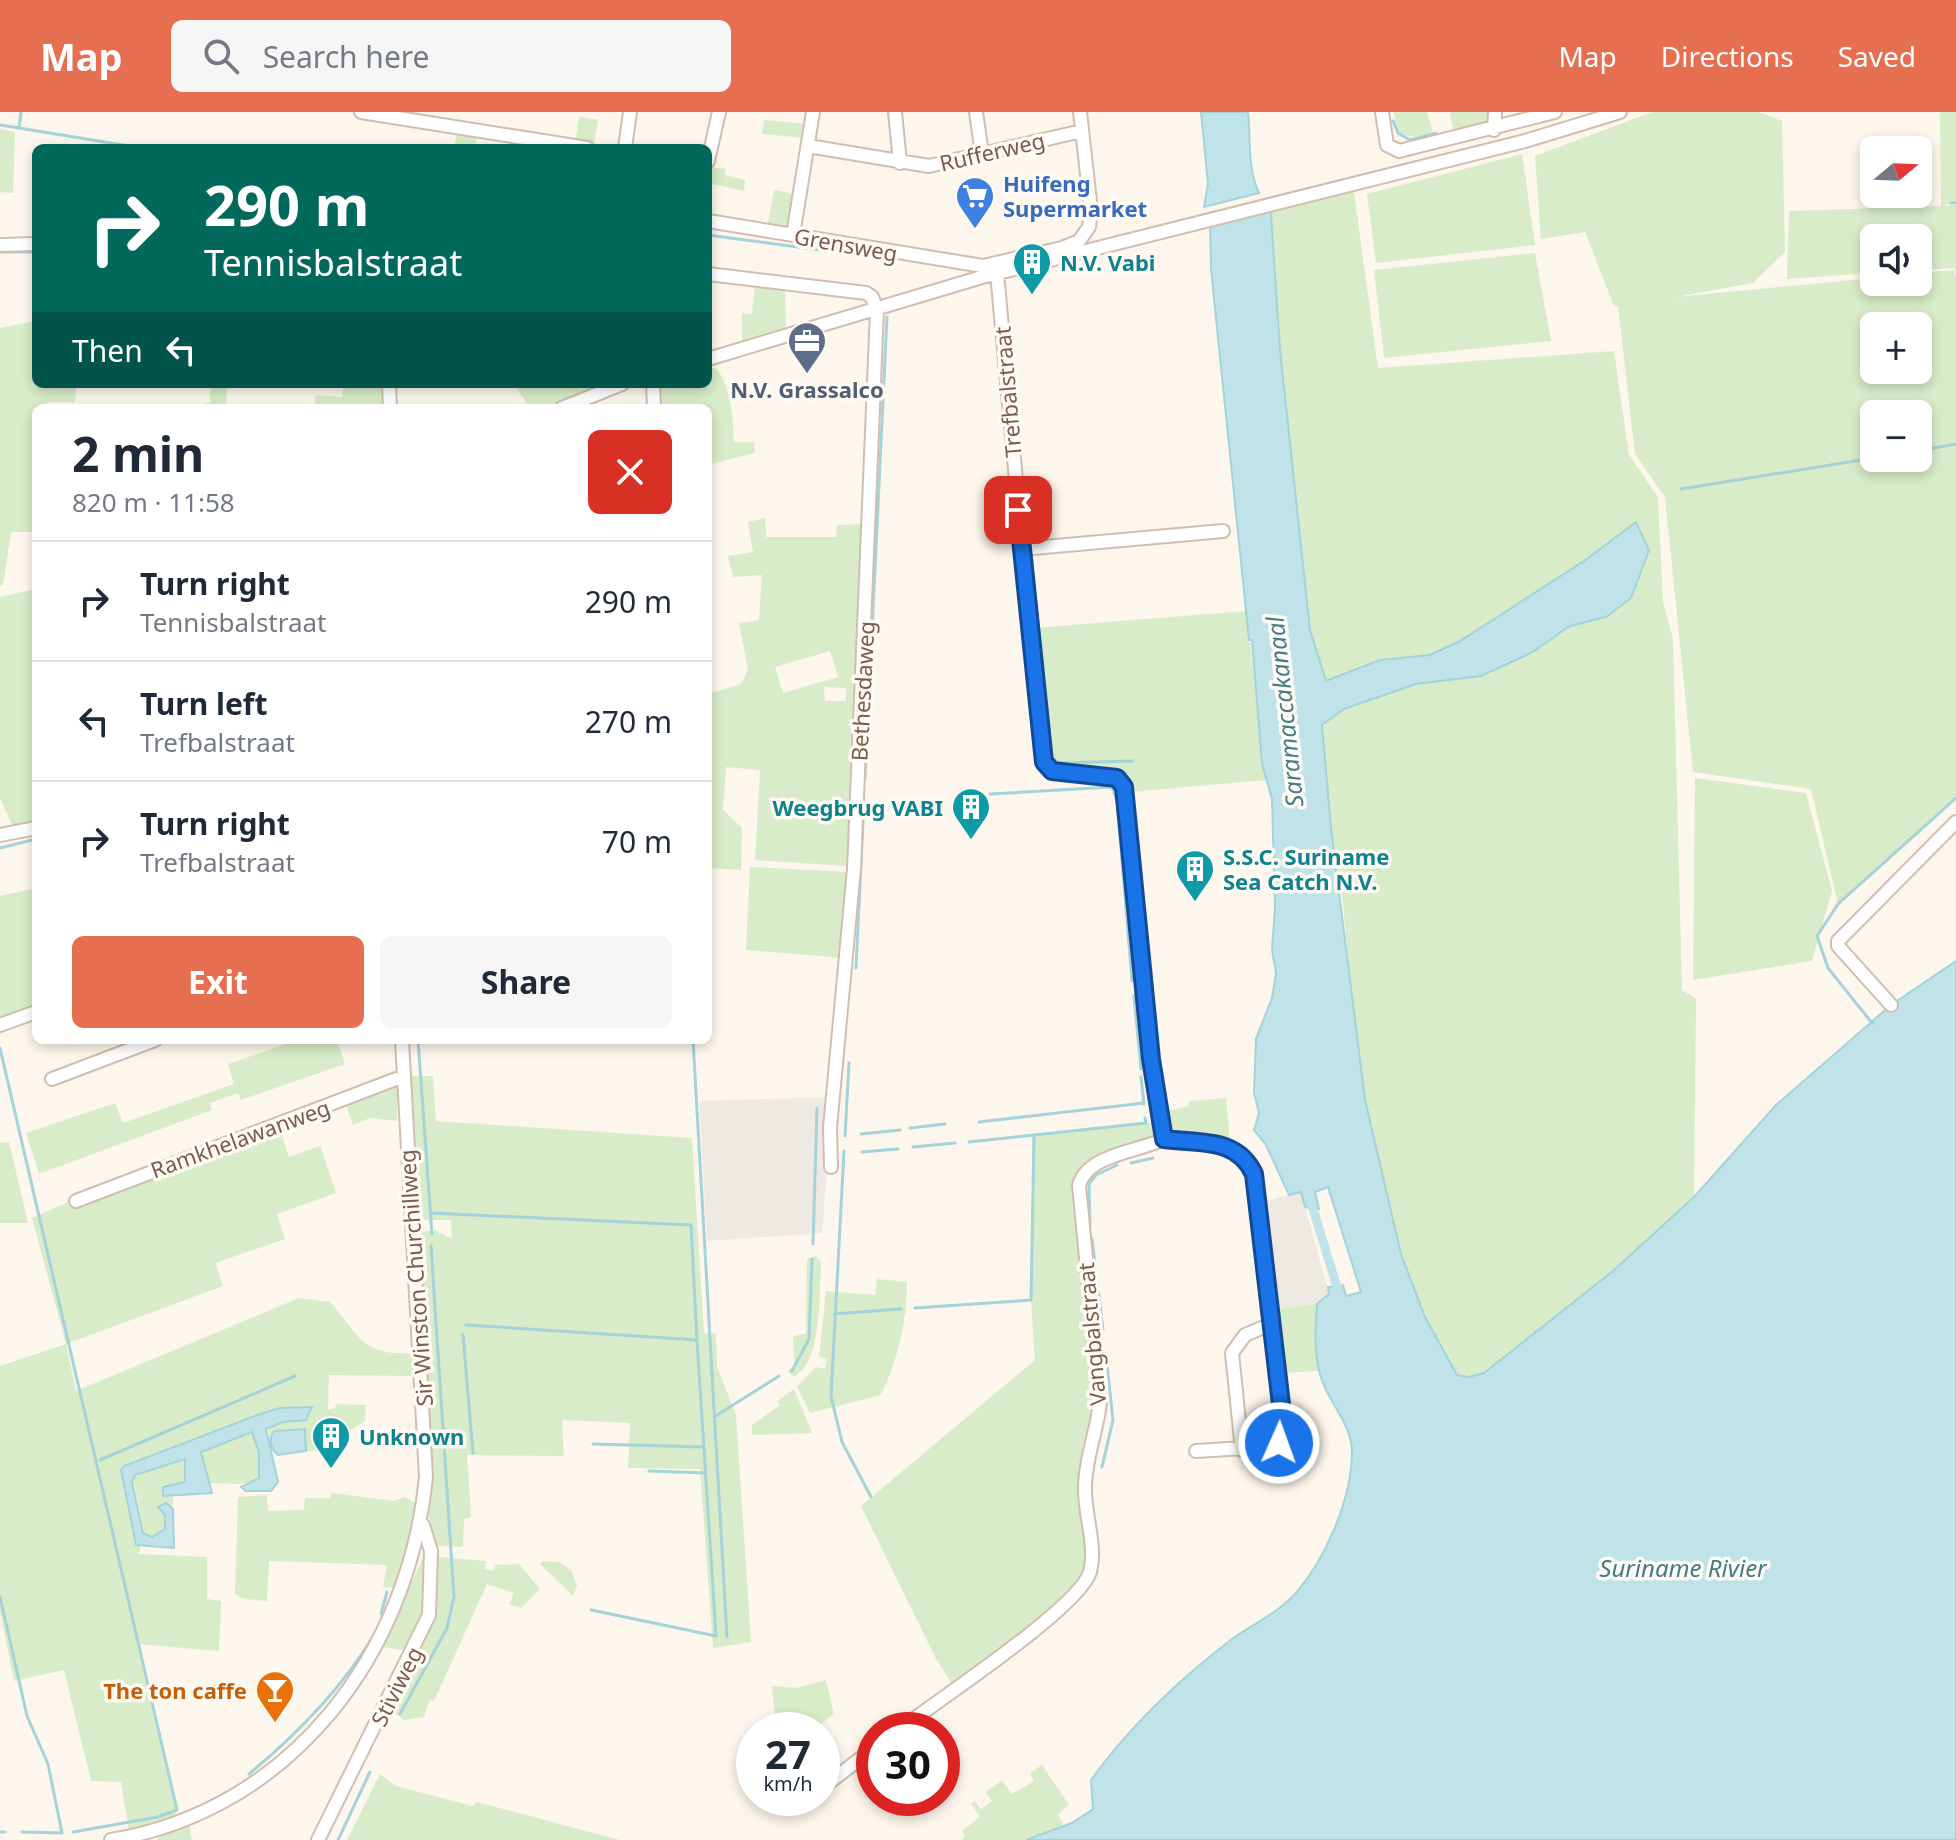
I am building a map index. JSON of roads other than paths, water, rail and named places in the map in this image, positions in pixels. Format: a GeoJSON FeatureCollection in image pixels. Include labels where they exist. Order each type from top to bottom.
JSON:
{"type":"FeatureCollection","features":[{"type":"Feature","properties":{"kind":"street"},"geometry":{"type":"LineString","coordinates":[[361,112],[562,144]]}},
{"type":"Feature","properties":{"kind":"street"},"geometry":{"type":"LineString","coordinates":[[626,144],[630,112]]}},
{"type":"Feature","properties":{"kind":"street"},"geometry":{"type":"LineString","coordinates":[[712,144],[719,112]]}},
{"type":"Feature","properties":{"kind":"street"},"geometry":{"type":"LineString","coordinates":[[793,235],[813,112]]}},
{"type":"Feature","properties":{"kind":"street"},"geometry":{"type":"LineString","coordinates":[[895,112],[900,163]]}},
{"type":"Feature","properties":{"kind":"street"},"geometry":{"type":"LineString","coordinates":[[976,112],[982,154]]}},
{"type":"Feature","properties":{"kind":"street"},"geometry":{"type":"LineString","coordinates":[[1001,269],[1079,241],[1089,227],[1080,112]]}},
{"type":"Feature","properties":{"kind":"street"},"geometry":{"type":"LineString","coordinates":[[1382,112],[1386,142],[1396,151],[1494,130],[1555,112]]}},
{"type":"Feature","properties":{"kind":"street"},"geometry":{"type":"LineString","coordinates":[[1494,130],[1495,112]]}},
{"type":"Feature","properties":{"kind":"street"},"geometry":{"type":"LineString","coordinates":[[712,358],[877,310],[982,271],[1117,242],[1372,179],[1596,122],[1620,112]]}},
{"type":"Feature","properties":{"kind":"street","name":"Rufferweg"},"geometry":{"type":"LineString","coordinates":[[808,146],[900,163],[942,164],[1082,131]]}},
{"type":"Feature","properties":{"kind":"street","name":"Grensweg"},"geometry":{"type":"LineString","coordinates":[[712,222],[982,271]]}},
{"type":"Feature","properties":{"kind":"street"},"geometry":{"type":"LineString","coordinates":[[0,245],[32,244]]}},
{"type":"Feature","properties":{"kind":"street","name":"Trefbalstraat"},"geometry":{"type":"LineString","coordinates":[[1001,269],[1022,549],[1044,762],[1052,771],[1117,778],[1122,783],[1151,1059],[1164,1139]]}},
{"type":"Feature","properties":{"kind":"street"},"geometry":{"type":"LineString","coordinates":[[712,274],[866,293],[872,297],[877,310]]}},
{"type":"Feature","properties":{"kind":"street","name":"Bethesdaweg"},"geometry":{"type":"LineString","coordinates":[[831,1167],[830,1128],[854,869],[877,310]]}},
{"type":"Feature","properties":{"kind":"street"},"geometry":{"type":"LineString","coordinates":[[572,404],[612,388]]}},
{"type":"Feature","properties":{"kind":"street"},"geometry":{"type":"LineString","coordinates":[[1022,549],[1223,531]]}},
{"type":"Feature","properties":{"kind":"street"},"geometry":{"type":"LineString","coordinates":[[1891,1005],[1841,949],[1838,941],[1956,822]]}},
{"type":"Feature","properties":{"kind":"street"},"geometry":{"type":"LineString","coordinates":[[0,835],[32,829]]}},
{"type":"Feature","properties":{"kind":"street"},"geometry":{"type":"LineString","coordinates":[[0,1025],[32,1013]]}},
{"type":"Feature","properties":{"kind":"street"},"geometry":{"type":"LineString","coordinates":[[52,1079],[144,1044]]}},
{"type":"Feature","properties":{"kind":"street","name":"Sir Winston Churchillweg"},"geometry":{"type":"LineString","coordinates":[[111,1840],[156,1829],[210,1808],[252,1783],[306,1741],[330,1715],[381,1640],[401,1593],[422,1522],[426,1477],[402,1044]]}},
{"type":"Feature","properties":{"kind":"street","name":"Ramkhelawanweg"},"geometry":{"type":"LineString","coordinates":[[76,1201],[404,1076]]}},
{"type":"Feature","properties":{"kind":"street"},"geometry":{"type":"LineString","coordinates":[[1164,1139],[1227,1146],[1248,1161],[1257,1188],[1282,1413],[1281,1440],[1276,1446],[1196,1451]]}},
{"type":"Feature","properties":{"kind":"street","name":"Vangbalstraat"},"geometry":{"type":"LineString","coordinates":[[923,1712],[1010,1647],[1085,1582],[1091,1557],[1085,1483],[1097,1436],[1100,1403],[1079,1185],[1083,1173],[1095,1164],[1164,1139]]}},
{"type":"Feature","properties":{"kind":"street"},"geometry":{"type":"LineString","coordinates":[[1242,1450],[1232,1353],[1245,1335],[1271,1324]]}},
{"type":"Feature","properties":{"kind":"street","name":"Stiviweg"},"geometry":{"type":"LineString","coordinates":[[318,1840],[429,1615],[431,1551],[422,1522]]}},
{"type":"Feature","properties":{"kind":"street"},"geometry":{"type":"LineString","coordinates":[[840,1774],[856,1762]]}},
{"type":"Feature","properties":{"kind":"water"},"geometry":{"type":"Polygon","coordinates":[[[1201,112],[1248,112],[1251,163],[1259,193],[1204,207],[1208,184],[1201,112]]]}},
{"type":"Feature","properties":{"kind":"water","name":"Suriname Rivier"},"geometry":{"type":"Polygon","coordinates":[[[1270,200],[1280,350],[1310,630],[1326,681],[1380,660],[1430,655],[1460,641],[1584,561],[1636,522],[1649,550],[1631,598],[1606,617],[1570,626],[1531,653],[1481,676],[1416,684],[1344,709],[1322,725],[1331,828],[1365,1100],[1401,1254],[1425,1317],[1457,1375],[1469,1377],[1484,1373],[1613,1271],[1694,1197],[1776,1105],[1891,1005],[1956,961],[1956,1840],[1026,1840],[1072,1823],[1093,1809],[1091,1780],[1139,1722],[1213,1654],[1296,1593],[1327,1546],[1342,1509],[1351,1472],[1348,1432],[1319,1370],[1316,1321],[1317,1304],[1329,1294],[1328,1287],[1343,1285],[1346,1296],[1361,1292],[1328,1187],[1315,1192],[1319,1209],[1305,1207],[1301,1192],[1289,1195],[1266,1145],[1254,1130],[1259,1113],[1254,1093],[1256,1039],[1272,998],[1276,973],[1272,950],[1275,907],[1272,799],[1262,764],[1252,640],[1249,640],[1211,269],[1210,223],[1270,200]]]}},
{"type":"Feature","properties":{"kind":"water"},"geometry":{"type":"Polygon","coordinates":[[[312,1407],[306,1420],[283,1422],[266,1429],[278,1482],[271,1491],[246,1491],[241,1487],[259,1478],[259,1453],[252,1432],[201,1452],[212,1493],[163,1496],[163,1487],[185,1482],[185,1459],[135,1475],[132,1482],[143,1533],[152,1537],[165,1529],[165,1515],[158,1507],[166,1503],[173,1509],[174,1548],[136,1545],[121,1470],[124,1466],[260,1414],[280,1408],[312,1407]]]}},
{"type":"Feature","properties":{"kind":"water"},"geometry":{"type":"Polygon","coordinates":[[[305,1429],[306,1451],[278,1455],[271,1444],[274,1431],[305,1429]]]}},
{"type":"Feature","properties":{"kind":"waterway"},"geometry":{"type":"LineString","coordinates":[[21,112],[19,128],[117,144]]}},
{"type":"Feature","properties":{"kind":"waterway"},"geometry":{"type":"LineString","coordinates":[[1393,121],[1398,133],[1410,140],[1436,133]]}},
{"type":"Feature","properties":{"kind":"waterway"},"geometry":{"type":"LineString","coordinates":[[0,125],[19,128]]}},
{"type":"Feature","properties":{"kind":"waterway"},"geometry":{"type":"LineString","coordinates":[[1951,203],[1956,203]]}},
{"type":"Feature","properties":{"kind":"waterway"},"geometry":{"type":"LineString","coordinates":[[712,236],[894,260]]}},
{"type":"Feature","properties":{"kind":"waterway"},"geometry":{"type":"LineString","coordinates":[[0,252],[32,252]]}},
{"type":"Feature","properties":{"kind":"waterway"},"geometry":{"type":"LineString","coordinates":[[865,778],[887,317]]}},
{"type":"Feature","properties":{"kind":"waterway"},"geometry":{"type":"LineString","coordinates":[[1932,448],[1956,444]]}},
{"type":"Feature","properties":{"kind":"waterway"},"geometry":{"type":"LineString","coordinates":[[1681,489],[1860,460]]}},
{"type":"Feature","properties":{"kind":"waterway"},"geometry":{"type":"LineString","coordinates":[[1025,478],[1030,542]]}},
{"type":"Feature","properties":{"kind":"waterway"},"geometry":{"type":"LineString","coordinates":[[1031,554],[1044,684]]}},
{"type":"Feature","properties":{"kind":"waterway"},"geometry":{"type":"LineString","coordinates":[[1045,696],[1051,756],[1058,763],[1133,761]]}},
{"type":"Feature","properties":{"kind":"waterway"},"geometry":{"type":"LineString","coordinates":[[990,794],[1112,787],[1117,801],[1132,981]]}},
{"type":"Feature","properties":{"kind":"waterway"},"geometry":{"type":"LineString","coordinates":[[1872,1023],[1828,968],[1817,936],[1838,904],[1956,798]]}},
{"type":"Feature","properties":{"kind":"waterway"},"geometry":{"type":"LineString","coordinates":[[856,968],[864,801]]}},
{"type":"Feature","properties":{"kind":"waterway"},"geometry":{"type":"LineString","coordinates":[[0,848],[32,840]]}},
{"type":"Feature","properties":{"kind":"waterway"},"geometry":{"type":"LineString","coordinates":[[1134,996],[1141,1069]]}},
{"type":"Feature","properties":{"kind":"waterway"},"geometry":{"type":"LineString","coordinates":[[418,1044],[432,1234]]}},
{"type":"Feature","properties":{"kind":"waterway"},"geometry":{"type":"LineString","coordinates":[[693,1044],[727,1637]]}},
{"type":"Feature","properties":{"kind":"waterway"},"geometry":{"type":"LineString","coordinates":[[0,1048],[177,1810],[158,1817],[73,1832]]}},
{"type":"Feature","properties":{"kind":"waterway"},"geometry":{"type":"LineString","coordinates":[[845,1136],[849,1063]]}},
{"type":"Feature","properties":{"kind":"waterway"},"geometry":{"type":"LineString","coordinates":[[1141,1077],[1144,1104]]}},
{"type":"Feature","properties":{"kind":"waterway"},"geometry":{"type":"LineString","coordinates":[[979,1122],[1144,1103]]}},
{"type":"Feature","properties":{"kind":"waterway"},"geometry":{"type":"LineString","coordinates":[[813,1244],[817,1108]]}},
{"type":"Feature","properties":{"kind":"waterway"},"geometry":{"type":"LineString","coordinates":[[1034,1135],[1146,1123],[1145,1118]]}},
{"type":"Feature","properties":{"kind":"waterway"},"geometry":{"type":"LineString","coordinates":[[910,1128],[945,1124]]}},
{"type":"Feature","properties":{"kind":"waterway"},"geometry":{"type":"LineString","coordinates":[[861,1134],[900,1130]]}},
{"type":"Feature","properties":{"kind":"waterway"},"geometry":{"type":"LineString","coordinates":[[915,1308],[1031,1300],[1034,1135],[969,1142]]}},
{"type":"Feature","properties":{"kind":"waterway"},"geometry":{"type":"LineString","coordinates":[[913,1147],[955,1143]]}},
{"type":"Feature","properties":{"kind":"waterway"},"geometry":{"type":"LineString","coordinates":[[862,1152],[898,1149]]}},
{"type":"Feature","properties":{"kind":"waterway"},"geometry":{"type":"LineString","coordinates":[[844,1151],[831,1396],[842,1442],[871,1497]]}},
{"type":"Feature","properties":{"kind":"waterway"},"geometry":{"type":"LineString","coordinates":[[1131,1163],[1153,1158]]}},
{"type":"Feature","properties":{"kind":"waterway"},"geometry":{"type":"LineString","coordinates":[[1090,1225],[1089,1184],[1096,1175],[1117,1165]]}},
{"type":"Feature","properties":{"kind":"waterway"},"geometry":{"type":"LineString","coordinates":[[1310,1199],[1341,1300]]}},
{"type":"Feature","properties":{"kind":"waterway"},"geometry":{"type":"LineString","coordinates":[[431,1213],[691,1225],[697,1340],[466,1325]]}},
{"type":"Feature","properties":{"kind":"waterway"},"geometry":{"type":"LineString","coordinates":[[1092,1239],[1103,1329]]}},
{"type":"Feature","properties":{"kind":"waterway"},"geometry":{"type":"LineString","coordinates":[[400,1714],[447,1628],[454,1597],[431,1246]]}},
{"type":"Feature","properties":{"kind":"waterway"},"geometry":{"type":"LineString","coordinates":[[792,1371],[809,1339],[812,1259]]}},
{"type":"Feature","properties":{"kind":"waterway"},"geometry":{"type":"LineString","coordinates":[[834,1314],[901,1309]]}},
{"type":"Feature","properties":{"kind":"waterway"},"geometry":{"type":"LineString","coordinates":[[463,1335],[473,1453]]}},
{"type":"Feature","properties":{"kind":"waterway"},"geometry":{"type":"LineString","coordinates":[[591,1610],[716,1636],[697,1340]]}},
{"type":"Feature","properties":{"kind":"waterway"},"geometry":{"type":"LineString","coordinates":[[1102,1467],[1113,1420],[1106,1355]]}},
{"type":"Feature","properties":{"kind":"waterway"},"geometry":{"type":"LineString","coordinates":[[100,1460],[295,1376]]}},
{"type":"Feature","properties":{"kind":"waterway"},"geometry":{"type":"LineString","coordinates":[[714,1417],[779,1376]]}},
{"type":"Feature","properties":{"kind":"waterway"},"geometry":{"type":"LineString","coordinates":[[593,1444],[702,1447]]}},
{"type":"Feature","properties":{"kind":"waterway"},"geometry":{"type":"LineString","coordinates":[[649,1471],[705,1473]]}},
{"type":"Feature","properties":{"kind":"waterway"},"geometry":{"type":"LineString","coordinates":[[381,1614],[387,1592]]}},
{"type":"Feature","properties":{"kind":"waterway"},"geometry":{"type":"LineString","coordinates":[[0,1597],[27,1716],[48,1764],[62,1833],[22,1832]]}},
{"type":"Feature","properties":{"kind":"waterway"},"geometry":{"type":"LineString","coordinates":[[249,1774],[316,1711],[346,1676],[372,1638]]}},
{"type":"Feature","properties":{"kind":"waterway"},"geometry":{"type":"LineString","coordinates":[[338,1840],[370,1772]]}},
{"type":"Feature","properties":{"kind":"waterway"},"geometry":{"type":"LineString","coordinates":[[0,1832],[5,1832]]}},
{"type":"Feature","properties":{"kind":"place","name":"Huifeng Supermarket"},"geometry":{"type":"Point","coordinates":[975,230]}},
{"type":"Feature","properties":{"kind":"place","name":"N.V. Vabi"},"geometry":{"type":"Point","coordinates":[1032,296]}},
{"type":"Feature","properties":{"kind":"place","name":"N.V. Grassalco"},"geometry":{"type":"Point","coordinates":[807,375]}},
{"type":"Feature","properties":{"kind":"place","name":"Weegbrug VABI"},"geometry":{"type":"Point","coordinates":[971,841]}},
{"type":"Feature","properties":{"kind":"place","name":"S.S.C. Suriname Sea Catch N.V."},"geometry":{"type":"Point","coordinates":[1195,903]}},
{"type":"Feature","properties":{"kind":"place","name":"Unknown"},"geometry":{"type":"Point","coordinates":[331,1470]}},
{"type":"Feature","properties":{"kind":"place","name":"The ton caffe"},"geometry":{"type":"Point","coordinates":[275,1724]}},
{"type":"Feature","properties":{"kind":"water label","name":"Saramaccakanaal"},"geometry":{"type":"Point","coordinates":[1284,712]}}]}
